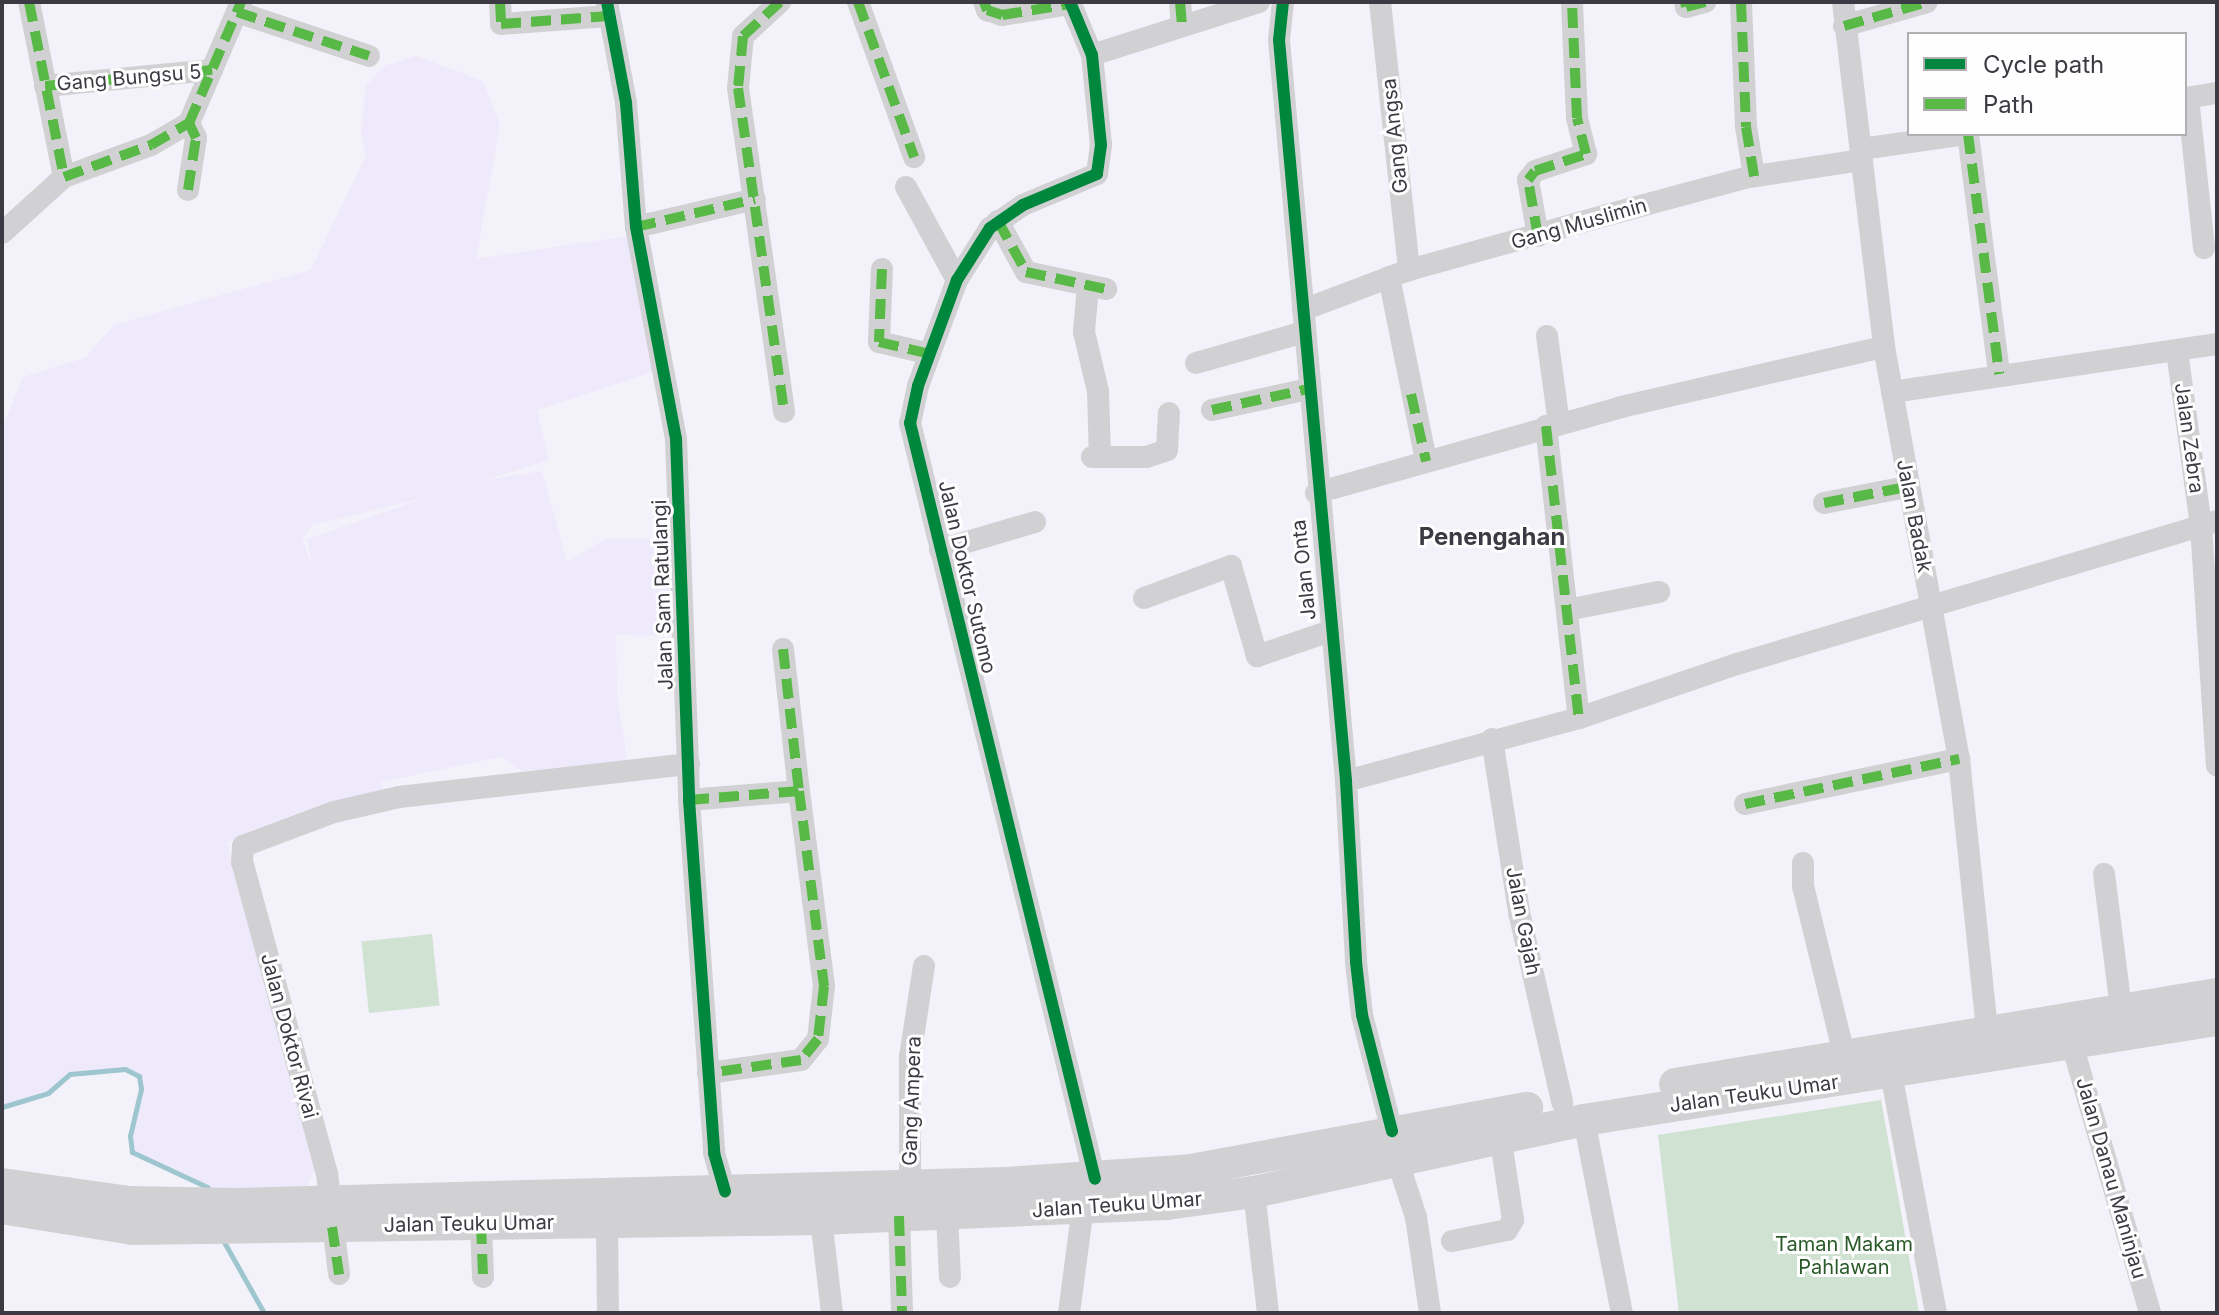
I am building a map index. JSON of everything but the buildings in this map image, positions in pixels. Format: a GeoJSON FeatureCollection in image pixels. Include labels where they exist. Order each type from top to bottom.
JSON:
{"type":"FeatureCollection","features":[{"type":"Feature","properties":{"kind":"highway","name":"Jalan Teuku Umar"},"geometry":{"type":"LineString","coordinates":[[2,1184],[128,1202],[481,1224],[593,1214],[692,1200],[905,1202],[1089,1193],[1224,1197],[1394,1145],[1573,1111],[1846,1069],[1987,1030],[2217,994]]}},
{"type":"Feature","properties":{"kind":"highway","name":"Jalan Teuku Umar"},"geometry":{"type":"LineString","coordinates":[[1846,1069],[1891,1073],[2217,1020]]}},
{"type":"Feature","properties":{"kind":"highway","name":"Jalan Teuku Umar"},"geometry":{"type":"LineString","coordinates":[[692,1200],[821,1219],[905,1202],[947,1214],[1089,1193],[1204,1168],[1500,1135],[1573,1111]]}},
{"type":"Feature","properties":{"kind":"highway","name":"Jalan Teuku Umar"},"geometry":{"type":"LineString","coordinates":[[2,1208],[133,1229],[332,1214],[593,1214]]}},
{"type":"Feature","properties":{"kind":"street"},"geometry":{"type":"LineString","coordinates":[[29,2],[64,177]]}},
{"type":"Feature","properties":{"kind":"street"},"geometry":{"type":"LineString","coordinates":[[780,2],[749,25],[739,63],[784,412]]}},
{"type":"Feature","properties":{"kind":"street"},"geometry":{"type":"LineString","coordinates":[[858,2],[914,157]]}},
{"type":"Feature","properties":{"kind":"street"},"geometry":{"type":"LineString","coordinates":[[984,2],[987,10],[1002,15],[1070,3],[1092,55],[1259,2]]}},
{"type":"Feature","properties":{"kind":"street"},"geometry":{"type":"LineString","coordinates":[[1180,2],[1182,26]]}},
{"type":"Feature","properties":{"kind":"street","name":"Jalan Onta"},"geometry":{"type":"LineString","coordinates":[[1283,2],[1279,40],[1316,493],[1346,781],[1362,1015],[1394,1145],[1416,1217],[1430,1313]]}},
{"type":"Feature","properties":{"kind":"street","name":"Gang Angsa"},"geometry":{"type":"LineString","coordinates":[[1380,2],[1399,274],[1426,461]]}},
{"type":"Feature","properties":{"kind":"street"},"geometry":{"type":"LineString","coordinates":[[1538,236],[1528,180],[1535,171],[1586,154],[1577,118],[1572,2]]}},
{"type":"Feature","properties":{"kind":"street"},"geometry":{"type":"LineString","coordinates":[[1685,2],[1686,7],[1705,2]]}},
{"type":"Feature","properties":{"kind":"street"},"geometry":{"type":"LineString","coordinates":[[1741,2],[1746,127],[1754,176]]}},
{"type":"Feature","properties":{"kind":"street","name":"Jalan Badak"},"geometry":{"type":"LineString","coordinates":[[1843,2],[1884,347],[1906,487],[1932,606],[1959,759],[1987,1030]]}},
{"type":"Feature","properties":{"kind":"street"},"geometry":{"type":"LineString","coordinates":[[1844,26],[1927,2]]}},
{"type":"Feature","properties":{"kind":"street"},"geometry":{"type":"LineString","coordinates":[[2,233],[64,177],[151,145],[189,123],[239,7],[369,56]]}},
{"type":"Feature","properties":{"kind":"street"},"geometry":{"type":"LineString","coordinates":[[501,13],[608,9]]}},
{"type":"Feature","properties":{"kind":"street","name":"Jalan Sam Ratulangi"},"geometry":{"type":"LineString","coordinates":[[608,9],[626,103],[636,227],[676,439],[689,800],[714,1153],[692,1200]]}},
{"type":"Feature","properties":{"kind":"street","name":"Jalan Doktor Sutomo"},"geometry":{"type":"LineString","coordinates":[[1089,1193],[910,423],[930,354],[957,280],[998,221],[1097,174],[1101,145],[1092,55]]}},
{"type":"Feature","properties":{"kind":"street","name":"Gang Bungsu 5"},"geometry":{"type":"LineString","coordinates":[[45,86],[212,70]]}},
{"type":"Feature","properties":{"kind":"street"},"geometry":{"type":"LineString","coordinates":[[2187,98],[2217,93]]}},
{"type":"Feature","properties":{"kind":"street"},"geometry":{"type":"LineString","coordinates":[[2187,106],[2204,248]]}},
{"type":"Feature","properties":{"kind":"street"},"geometry":{"type":"LineString","coordinates":[[188,190],[196,138],[189,123]]}},
{"type":"Feature","properties":{"kind":"street","name":"Gang Muslimin"},"geometry":{"type":"LineString","coordinates":[[1196,363],[1304,321],[1399,274],[1754,176],[1957,136]]}},
{"type":"Feature","properties":{"kind":"street"},"geometry":{"type":"LineString","coordinates":[[1967,136],[1999,374]]}},
{"type":"Feature","properties":{"kind":"street"},"geometry":{"type":"LineString","coordinates":[[906,187],[957,280]]}},
{"type":"Feature","properties":{"kind":"street"},"geometry":{"type":"LineString","coordinates":[[636,227],[755,199]]}},
{"type":"Feature","properties":{"kind":"street"},"geometry":{"type":"LineString","coordinates":[[998,221],[1022,269],[1097,288],[1084,332],[1098,391],[1096,457],[1146,457],[1167,450],[1169,413]]}},
{"type":"Feature","properties":{"kind":"street"},"geometry":{"type":"LineString","coordinates":[[882,269],[879,342],[930,354]]}},
{"type":"Feature","properties":{"kind":"street"},"geometry":{"type":"LineString","coordinates":[[1547,336],[1567,610],[1579,718]]}},
{"type":"Feature","properties":{"kind":"street"},"geometry":{"type":"LineString","coordinates":[[1892,392],[2217,344]]}},
{"type":"Feature","properties":{"kind":"street"},"geometry":{"type":"LineString","coordinates":[[1316,493],[1621,407],[1884,347]]}},
{"type":"Feature","properties":{"kind":"street","name":"Jalan Zebra"},"geometry":{"type":"LineString","coordinates":[[2177,351],[2209,523],[2217,765]]}},
{"type":"Feature","properties":{"kind":"street"},"geometry":{"type":"LineString","coordinates":[[1212,410],[1308,389]]}},
{"type":"Feature","properties":{"kind":"street"},"geometry":{"type":"LineString","coordinates":[[1824,503],[1906,487]]}},
{"type":"Feature","properties":{"kind":"street"},"geometry":{"type":"LineString","coordinates":[[940,550],[1035,522]]}},
{"type":"Feature","properties":{"kind":"street"},"geometry":{"type":"LineString","coordinates":[[1346,781],[1492,739],[1579,718],[1932,606],[2209,523]]}},
{"type":"Feature","properties":{"kind":"street"},"geometry":{"type":"LineString","coordinates":[[1144,598],[1231,566],[1257,656],[1330,631]]}},
{"type":"Feature","properties":{"kind":"street"},"geometry":{"type":"LineString","coordinates":[[1567,610],[1659,592]]}},
{"type":"Feature","properties":{"kind":"street"},"geometry":{"type":"LineString","coordinates":[[708,1073],[786,1065],[801,1060],[818,1039],[824,986],[783,649]]}},
{"type":"Feature","properties":{"kind":"street","name":"Jalan Gajah"},"geometry":{"type":"LineString","coordinates":[[1492,739],[1520,922],[1573,1111],[1622,1313]]}},
{"type":"Feature","properties":{"kind":"street"},"geometry":{"type":"LineString","coordinates":[[1745,804],[1959,759]]}},
{"type":"Feature","properties":{"kind":"street","name":"Jalan Doktor Rivai"},"geometry":{"type":"LineString","coordinates":[[339,1274],[332,1214],[242,862],[243,846],[334,812],[399,797],[689,764]]}},
{"type":"Feature","properties":{"kind":"street"},"geometry":{"type":"LineString","coordinates":[[689,800],[799,791]]}},
{"type":"Feature","properties":{"kind":"street"},"geometry":{"type":"LineString","coordinates":[[1803,863],[1803,886],[1846,1069]]}},
{"type":"Feature","properties":{"kind":"street"},"geometry":{"type":"LineString","coordinates":[[2104,874],[2121,1009]]}},
{"type":"Feature","properties":{"kind":"street","name":"Gang Ampera"},"geometry":{"type":"LineString","coordinates":[[902,1313],[910,1057],[924,966]]}},
{"type":"Feature","properties":{"kind":"street","name":"Jalan Danau Maninjau"},"geometry":{"type":"LineString","coordinates":[[2072,1044],[2150,1313]]}},
{"type":"Feature","properties":{"kind":"street"},"geometry":{"type":"LineString","coordinates":[[1891,1073],[1936,1313]]}},
{"type":"Feature","properties":{"kind":"street"},"geometry":{"type":"LineString","coordinates":[[1452,1241],[1507,1230],[1513,1220],[1500,1135]]}},
{"type":"Feature","properties":{"kind":"street"},"geometry":{"type":"LineString","coordinates":[[1069,1313],[1089,1193]]}},
{"type":"Feature","properties":{"kind":"street"},"geometry":{"type":"LineString","coordinates":[[1224,1197],[1268,1313]]}},
{"type":"Feature","properties":{"kind":"street"},"geometry":{"type":"LineString","coordinates":[[593,1214],[608,1313]]}},
{"type":"Feature","properties":{"kind":"street"},"geometry":{"type":"LineString","coordinates":[[947,1214],[950,1277]]}},
{"type":"Feature","properties":{"kind":"street"},"geometry":{"type":"LineString","coordinates":[[821,1219],[832,1313]]}},
{"type":"Feature","properties":{"kind":"street"},"geometry":{"type":"LineString","coordinates":[[481,1224],[483,1277]]}},
{"type":"Feature","properties":{"kind":"shaded area"},"geometry":{"type":"Polygon","coordinates":[[[416,56],[483,81],[500,125],[476,259],[628,236],[656,371],[537,410],[549,460],[481,481],[542,471],[567,562],[605,539],[665,538],[673,636],[616,635],[617,696],[628,764],[522,771],[500,757],[381,782],[384,793],[227,842],[315,1168],[306,1189],[231,1198],[132,1152],[130,1136],[141,1088],[139,1076],[125,1069],[70,1074],[48,1093],[2,1107],[2,429],[23,377],[85,358],[114,325],[311,270],[366,155],[361,131],[366,86],[384,66],[416,56]],[[428,497],[312,525],[302,539],[313,567],[307,539],[428,497]]]}},
{"type":"Feature","properties":{"kind":"green space"},"geometry":{"type":"Polygon","coordinates":[[[432,934],[440,1006],[369,1013],[361,941],[432,934]]]}},
{"type":"Feature","properties":{"kind":"green space","name":"Taman Makam Pahlawan"},"geometry":{"type":"Polygon","coordinates":[[[1881,1100],[1919,1313],[1679,1313],[1658,1135],[1881,1100]]]}},
{"type":"Feature","properties":{"kind":"waterway"},"geometry":{"type":"LineString","coordinates":[[2,1107],[48,1093],[70,1074],[125,1069],[139,1076],[141,1089],[130,1136],[132,1152],[207,1187],[210,1193]]}},
{"type":"Feature","properties":{"kind":"waterway"},"geometry":{"type":"LineString","coordinates":[[224,1242],[264,1313]]}},
{"type":"Feature","properties":{"kind":"marked path"},"geometry":{"type":"LineString","coordinates":[[29,2],[64,177],[151,145],[189,123],[241,2]]}},
{"type":"Feature","properties":{"kind":"marked path"},"geometry":{"type":"LineString","coordinates":[[500,2],[501,24],[609,16]]}},
{"type":"Feature","properties":{"kind":"marked path"},"geometry":{"type":"LineString","coordinates":[[780,2],[743,36],[738,88],[784,412]]}},
{"type":"Feature","properties":{"kind":"marked path"},"geometry":{"type":"LineString","coordinates":[[858,2],[914,157]]}},
{"type":"Feature","properties":{"kind":"marked path"},"geometry":{"type":"LineString","coordinates":[[984,2],[987,10],[1002,15],[1070,4]]}},
{"type":"Feature","properties":{"kind":"marked path"},"geometry":{"type":"LineString","coordinates":[[1180,2],[1182,26]]}},
{"type":"Feature","properties":{"kind":"marked path"},"geometry":{"type":"LineString","coordinates":[[1538,236],[1528,180],[1535,171],[1586,154],[1577,118],[1572,2]]}},
{"type":"Feature","properties":{"kind":"marked path"},"geometry":{"type":"LineString","coordinates":[[1685,2],[1686,7],[1705,2]]}},
{"type":"Feature","properties":{"kind":"marked path"},"geometry":{"type":"LineString","coordinates":[[1741,2],[1746,127],[1754,176]]}},
{"type":"Feature","properties":{"kind":"marked path"},"geometry":{"type":"LineString","coordinates":[[1844,26],[1927,2]]}},
{"type":"Feature","properties":{"kind":"marked path"},"geometry":{"type":"LineString","coordinates":[[237,12],[369,56]]}},
{"type":"Feature","properties":{"kind":"marked path"},"geometry":{"type":"LineString","coordinates":[[45,86],[212,70]]}},
{"type":"Feature","properties":{"kind":"marked path"},"geometry":{"type":"LineString","coordinates":[[188,190],[196,138],[189,123]]}},
{"type":"Feature","properties":{"kind":"marked path"},"geometry":{"type":"LineString","coordinates":[[1968,136],[1999,374]]}},
{"type":"Feature","properties":{"kind":"marked path"},"geometry":{"type":"LineString","coordinates":[[636,227],[755,199]]}},
{"type":"Feature","properties":{"kind":"marked path"},"geometry":{"type":"LineString","coordinates":[[998,221],[1026,272],[1106,289]]}},
{"type":"Feature","properties":{"kind":"marked path"},"geometry":{"type":"LineString","coordinates":[[882,269],[879,342],[930,354]]}},
{"type":"Feature","properties":{"kind":"marked path"},"geometry":{"type":"LineString","coordinates":[[1212,410],[1308,389]]}},
{"type":"Feature","properties":{"kind":"marked path"},"geometry":{"type":"LineString","coordinates":[[1411,394],[1426,461]]}},
{"type":"Feature","properties":{"kind":"marked path"},"geometry":{"type":"LineString","coordinates":[[1546,426],[1579,718]]}},
{"type":"Feature","properties":{"kind":"marked path"},"geometry":{"type":"LineString","coordinates":[[1824,503],[1906,487]]}},
{"type":"Feature","properties":{"kind":"marked path"},"geometry":{"type":"LineString","coordinates":[[783,649],[799,791]]}},
{"type":"Feature","properties":{"kind":"marked path"},"geometry":{"type":"LineString","coordinates":[[1745,804],[1959,759]]}},
{"type":"Feature","properties":{"kind":"marked path"},"geometry":{"type":"LineString","coordinates":[[689,800],[799,791],[824,986],[818,1039],[801,1060],[708,1073]]}},
{"type":"Feature","properties":{"kind":"marked path"},"geometry":{"type":"LineString","coordinates":[[899,1216],[902,1313]]}},
{"type":"Feature","properties":{"kind":"marked path"},"geometry":{"type":"LineString","coordinates":[[481,1224],[483,1277]]}},
{"type":"Feature","properties":{"kind":"marked path"},"geometry":{"type":"LineString","coordinates":[[332,1227],[339,1274]]}},
{"type":"Feature","properties":{"kind":"cycle path"},"geometry":{"type":"LineString","coordinates":[[607,2],[626,103],[636,227],[676,439],[689,800],[714,1153],[725,1191]]}},
{"type":"Feature","properties":{"kind":"cycle path"},"geometry":{"type":"LineString","coordinates":[[1070,2],[1092,55],[1101,145],[1097,174],[1023,205],[990,228],[957,280],[918,386],[910,423],[1095,1179]]}},
{"type":"Feature","properties":{"kind":"cycle path"},"geometry":{"type":"LineString","coordinates":[[1283,2],[1279,40],[1346,781],[1356,962],[1362,1015],[1392,1131]]}},
{"type":"Feature","properties":{"kind":"district","name":"Penengahan"},"geometry":{"type":"Point","coordinates":[1492,537]}}]}
